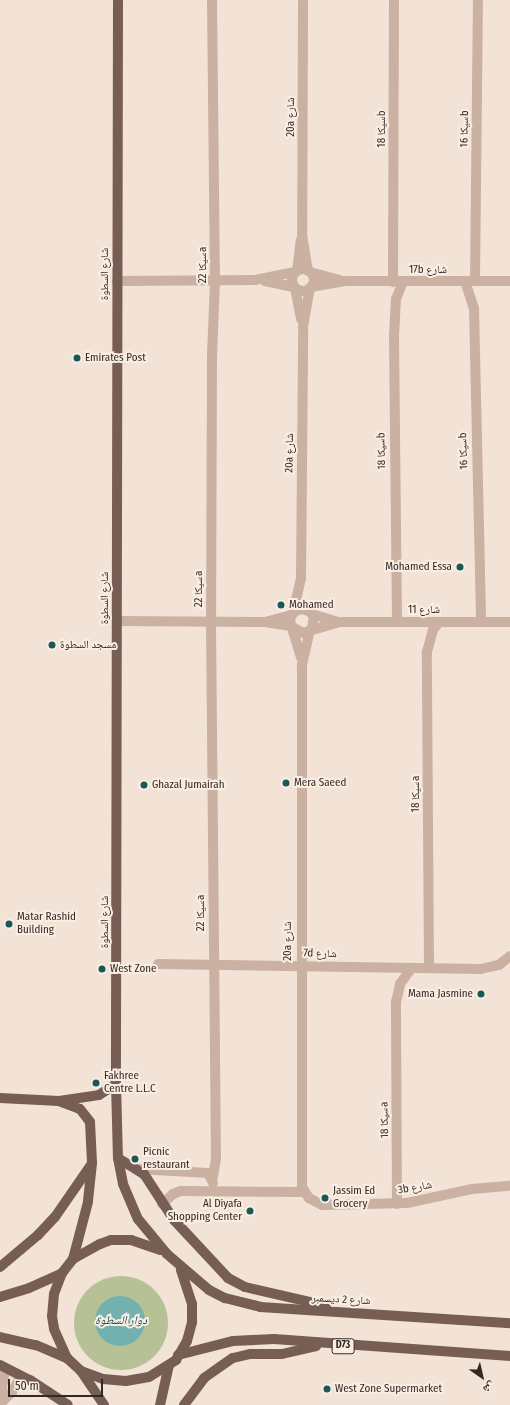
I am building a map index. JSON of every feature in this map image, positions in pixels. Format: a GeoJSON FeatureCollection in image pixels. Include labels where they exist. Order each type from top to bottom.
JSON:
{"type":"FeatureCollection","features":[{"type":"Feature","properties":{"kind":"main road","name":"شارع السطوة"},"geometry":{"type":"LineString","coordinates":[[118,0],[116,1084],[118,1158],[122,1184],[132,1207],[146,1230],[167,1254]]}},
{"type":"Feature","properties":{"kind":"main road"},"geometry":{"type":"LineString","coordinates":[[0,1098],[59,1101],[99,1095],[116,1084]]}},
{"type":"Feature","properties":{"kind":"main road"},"geometry":{"type":"LineString","coordinates":[[59,1101],[80,1109],[90,1122],[92,1163],[88,1202],[73,1260]]}},
{"type":"Feature","properties":{"kind":"main road"},"geometry":{"type":"LineString","coordinates":[[118,1158],[139,1169],[148,1179],[162,1204],[228,1278],[245,1286],[344,1311]]}},
{"type":"Feature","properties":{"kind":"main road"},"geometry":{"type":"LineString","coordinates":[[0,1267],[38,1235],[55,1217],[92,1163]]}},
{"type":"Feature","properties":{"kind":"main road"},"geometry":{"type":"LineString","coordinates":[[67,1358],[54,1329],[52,1316],[54,1294],[62,1273],[73,1260],[100,1244],[111,1240],[131,1240],[150,1244],[167,1254],[180,1268],[192,1304],[192,1322],[187,1341],[174,1360],[160,1405]]}},
{"type":"Feature","properties":{"kind":"main road","name":"شارع 2 ديسمبر"},"geometry":{"type":"LineString","coordinates":[[180,1268],[209,1290],[242,1304],[287,1309],[344,1311],[417,1318],[510,1323]]}},
{"type":"Feature","properties":{"kind":"main road"},"geometry":{"type":"LineString","coordinates":[[0,1297],[29,1288],[62,1273]]}},
{"type":"Feature","properties":{"kind":"main road"},"geometry":{"type":"LineString","coordinates":[[0,1337],[36,1345],[67,1358],[81,1371],[104,1405]]}},
{"type":"Feature","properties":{"kind":"main road","name":"D73"},"geometry":{"type":"LineString","coordinates":[[174,1360],[233,1341],[274,1339],[322,1344],[510,1356]]}},
{"type":"Feature","properties":{"kind":"main road"},"geometry":{"type":"LineString","coordinates":[[184,1405],[204,1378],[233,1358],[251,1354],[282,1354],[322,1344]]}},
{"type":"Feature","properties":{"kind":"main road"},"geometry":{"type":"LineString","coordinates":[[81,1371],[103,1379],[126,1382],[149,1377],[174,1360]]}},
{"type":"Feature","properties":{"kind":"main road"},"geometry":{"type":"LineString","coordinates":[[2,1366],[22,1376],[68,1405]]}},
{"type":"Feature","properties":{"kind":"street","name":"سيكا 22a"},"geometry":{"type":"LineString","coordinates":[[212,0],[216,281],[212,364],[211,622],[216,1158],[213,1177]]}},
{"type":"Feature","properties":{"kind":"street","name":"20a شارع"},"geometry":{"type":"LineString","coordinates":[[296,272],[302,234],[303,0]]}},
{"type":"Feature","properties":{"kind":"street","name":"سيكا 18b"},"geometry":{"type":"LineString","coordinates":[[394,0],[398,282],[394,329],[397,622]]}},
{"type":"Feature","properties":{"kind":"street","name":"سيكا 16b"},"geometry":{"type":"LineString","coordinates":[[478,0],[470,281],[474,308],[481,622]]}},
{"type":"Feature","properties":{"kind":"street","name":"20a شارع"},"geometry":{"type":"LineString","coordinates":[[302,234],[309,271]]}},
{"type":"Feature","properties":{"kind":"street"},"geometry":{"type":"LineString","coordinates":[[118,281],[255,280],[309,271],[314,279],[311,288],[301,291],[294,288],[255,280]]}},
{"type":"Feature","properties":{"kind":"street","name":"17b شارع"},"geometry":{"type":"LineString","coordinates":[[309,271],[346,281]]}},
{"type":"Feature","properties":{"kind":"street"},"geometry":{"type":"LineString","coordinates":[[294,288],[292,279],[296,272]]}},
{"type":"Feature","properties":{"kind":"street","name":"17b شارع"},"geometry":{"type":"LineString","coordinates":[[311,288],[346,281],[510,281]]}},
{"type":"Feature","properties":{"kind":"street","name":"20a شارع"},"geometry":{"type":"LineString","coordinates":[[294,288],[303,327]]}},
{"type":"Feature","properties":{"kind":"street","name":"20a شارع"},"geometry":{"type":"LineString","coordinates":[[292,614],[301,579],[303,327],[311,288]]}},
{"type":"Feature","properties":{"kind":"street","name":"20a شارع"},"geometry":{"type":"LineString","coordinates":[[301,579],[310,612]]}},
{"type":"Feature","properties":{"kind":"street"},"geometry":{"type":"LineString","coordinates":[[117,621],[265,622],[292,627],[299,633],[311,629],[314,621],[310,612],[300,609],[292,614],[265,622]]}},
{"type":"Feature","properties":{"kind":"street","name":"شارع 11"},"geometry":{"type":"LineString","coordinates":[[310,612],[339,622]]}},
{"type":"Feature","properties":{"kind":"street"},"geometry":{"type":"LineString","coordinates":[[292,614],[292,627]]}},
{"type":"Feature","properties":{"kind":"street","name":"شارع 11"},"geometry":{"type":"LineString","coordinates":[[311,629],[339,622],[510,622]]}},
{"type":"Feature","properties":{"kind":"street","name":"سيكا 18a"},"geometry":{"type":"LineString","coordinates":[[429,968],[427,652],[433,630],[439,622]]}},
{"type":"Feature","properties":{"kind":"street","name":"20a شارع"},"geometry":{"type":"LineString","coordinates":[[292,627],[302,666]]}},
{"type":"Feature","properties":{"kind":"street","name":"20a شارع"},"geometry":{"type":"LineString","coordinates":[[304,1192],[301,1181],[300,965],[302,666],[311,629]]}},
{"type":"Feature","properties":{"kind":"street","name":"7d شارع"},"geometry":{"type":"LineString","coordinates":[[158,964],[300,965],[411,969],[491,969],[509,960]]}},
{"type":"Feature","properties":{"kind":"street","name":"سيكا 18a"},"geometry":{"type":"LineString","coordinates":[[397,1204],[396,1002],[400,984],[411,969]]}},
{"type":"Feature","properties":{"kind":"street"},"geometry":{"type":"LineString","coordinates":[[139,1169],[205,1172],[213,1177],[214,1191]]}},
{"type":"Feature","properties":{"kind":"street","name":"3b شارع"},"geometry":{"type":"LineString","coordinates":[[304,1192],[309,1198],[322,1205],[397,1204],[472,1189],[510,1186]]}},
{"type":"Feature","properties":{"kind":"street"},"geometry":{"type":"LineString","coordinates":[[162,1204],[177,1192],[304,1192]]}},
{"type":"Feature","properties":{"kind":"street"},"geometry":{"type":"LineString","coordinates":[[0,1401],[2,1366]]}},
{"type":"Feature","properties":{"kind":"street"},"geometry":{"type":"LineString","coordinates":[[0,1404],[12,1392],[22,1376]]}},
{"type":"Feature","properties":{"kind":"green space"},"geometry":{"type":"Polygon","coordinates":[[[121,1276],[139,1280],[154,1290],[164,1305],[168,1323],[164,1341],[154,1356],[139,1366],[121,1370],[103,1366],[88,1356],[78,1341],[74,1323],[78,1305],[88,1290],[103,1280],[121,1276]]]}},
{"type":"Feature","properties":{"kind":"water","name":"دوار السطوة"},"geometry":{"type":"Polygon","coordinates":[[[120,1296],[129,1298],[138,1303],[143,1312],[145,1321],[143,1330],[138,1339],[129,1344],[120,1346],[111,1344],[102,1339],[97,1330],[95,1321],[97,1312],[102,1303],[111,1298],[120,1296]]]}},
{"type":"Feature","properties":{"kind":"place","name":"Emirates Post"},"geometry":{"type":"Point","coordinates":[77,358]}},
{"type":"Feature","properties":{"kind":"place","name":"Mohamed Essa"},"geometry":{"type":"Point","coordinates":[460,567]}},
{"type":"Feature","properties":{"kind":"place","name":"Mohamed"},"geometry":{"type":"Point","coordinates":[281,605]}},
{"type":"Feature","properties":{"kind":"place","name":"مسجد السطوة"},"geometry":{"type":"Point","coordinates":[52,645]}},
{"type":"Feature","properties":{"kind":"place","name":"Mera Saeed"},"geometry":{"type":"Point","coordinates":[286,783]}},
{"type":"Feature","properties":{"kind":"place","name":"Ghazal Jumairah"},"geometry":{"type":"Point","coordinates":[144,785]}},
{"type":"Feature","properties":{"kind":"place","name":"Matar Rashid Building"},"geometry":{"type":"Point","coordinates":[9,924]}},
{"type":"Feature","properties":{"kind":"place","name":"West Zone"},"geometry":{"type":"Point","coordinates":[102,969]}},
{"type":"Feature","properties":{"kind":"place","name":"Mama Jasmine"},"geometry":{"type":"Point","coordinates":[481,994]}},
{"type":"Feature","properties":{"kind":"place","name":"Fakhree Centre L.L.C"},"geometry":{"type":"Point","coordinates":[96,1083]}},
{"type":"Feature","properties":{"kind":"place","name":"Picnic restaurant"},"geometry":{"type":"Point","coordinates":[135,1159]}},
{"type":"Feature","properties":{"kind":"place","name":"Jassim Ed Grocery"},"geometry":{"type":"Point","coordinates":[325,1198]}},
{"type":"Feature","properties":{"kind":"place","name":"Al Diyafa Shopping Center"},"geometry":{"type":"Point","coordinates":[250,1211]}},
{"type":"Feature","properties":{"kind":"place","name":"West Zone Supermarket"},"geometry":{"type":"Point","coordinates":[327,1389]}}]}
